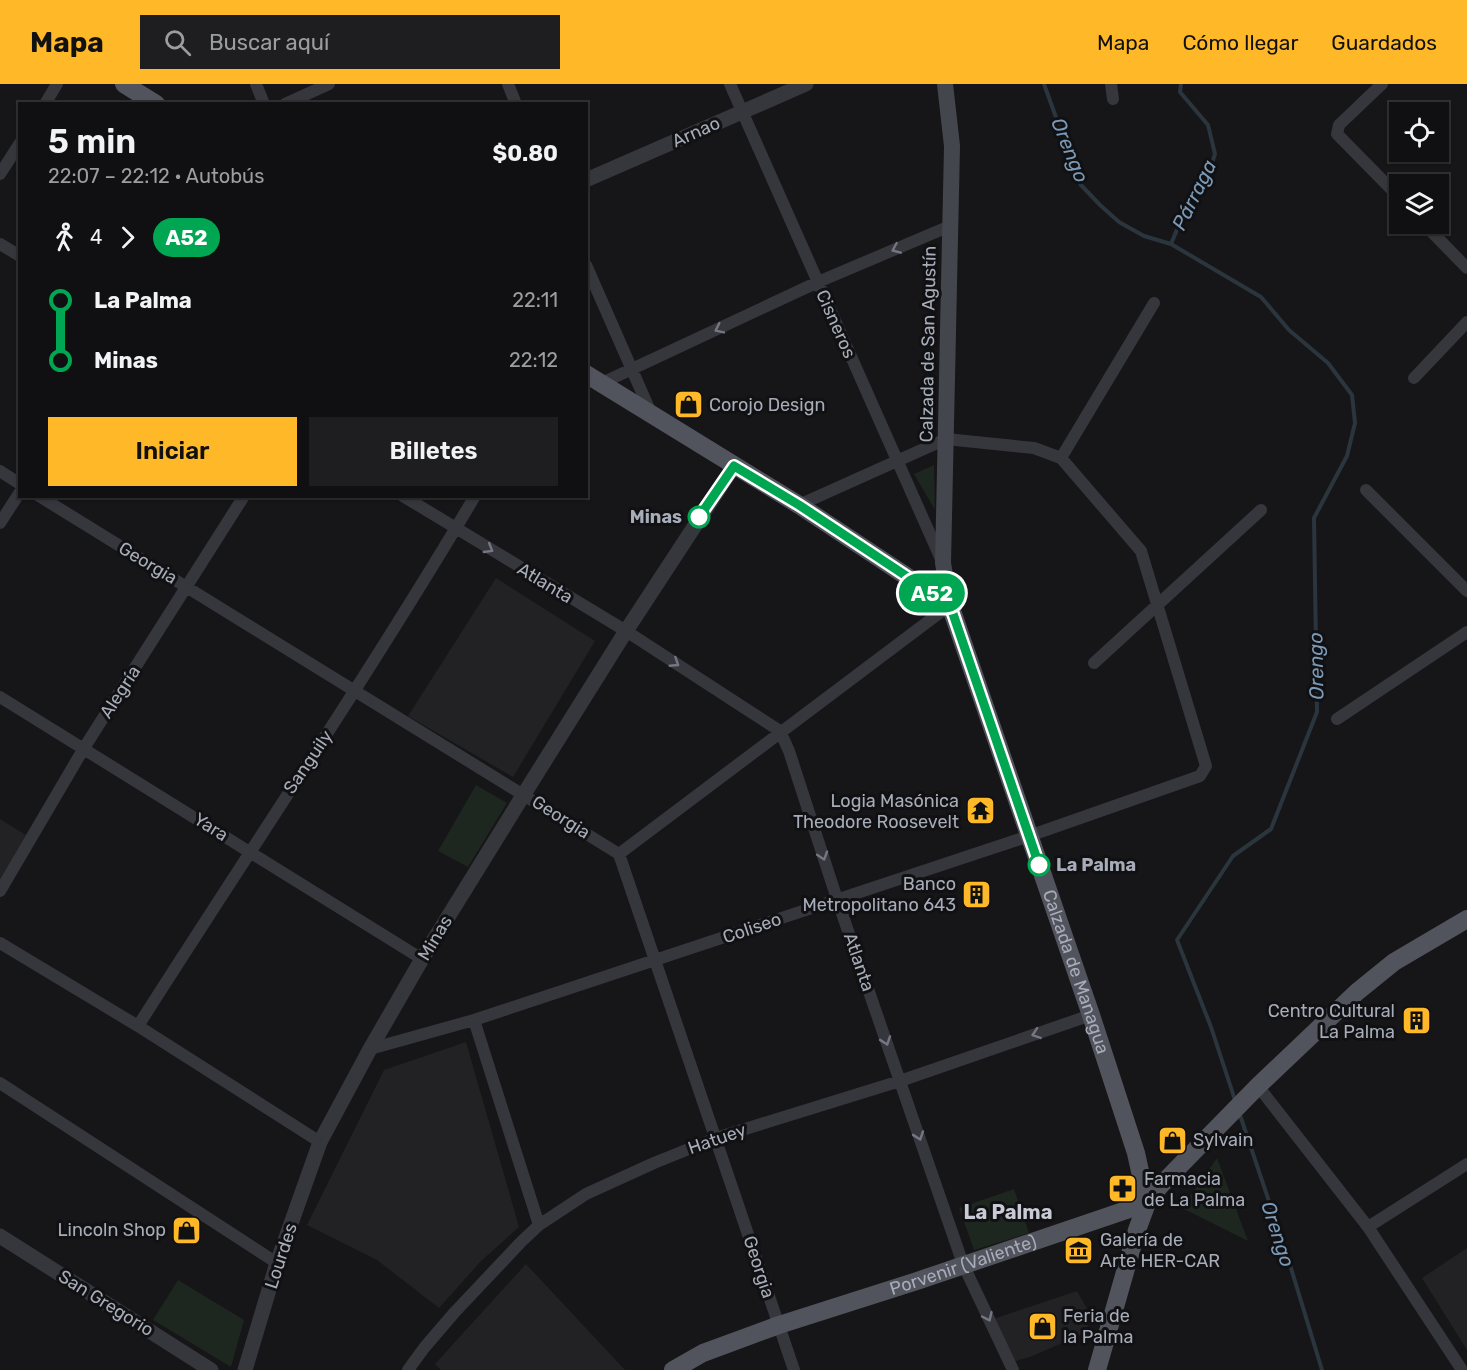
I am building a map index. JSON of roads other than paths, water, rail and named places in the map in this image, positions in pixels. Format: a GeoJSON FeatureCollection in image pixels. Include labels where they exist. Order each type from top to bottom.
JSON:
{"type":"FeatureCollection","features":[{"type":"Feature","properties":{"kind":"main road"},"geometry":{"type":"LineString","coordinates":[[124,84],[153,102]]}},
{"type":"Feature","properties":{"kind":"main road","name":"Calzada de San Agustín"},"geometry":{"type":"LineString","coordinates":[[945,84],[952,146],[943,563],[950,605]]}},
{"type":"Feature","properties":{"kind":"main road"},"geometry":{"type":"LineString","coordinates":[[588,375],[799,505],[950,605]]}},
{"type":"Feature","properties":{"kind":"main road","name":"Calzada de Managua"},"geometry":{"type":"LineString","coordinates":[[950,605],[1091,1016],[1136,1154],[1148,1203]]}},
{"type":"Feature","properties":{"kind":"main road"},"geometry":{"type":"LineString","coordinates":[[1097,1370],[1123,1278],[1148,1203],[1185,1160],[1254,1090],[1357,992],[1394,962],[1467,919]]}},
{"type":"Feature","properties":{"kind":"main road"},"geometry":{"type":"LineString","coordinates":[[1136,1154],[1148,1165],[1160,1169],[1170,1168],[1185,1160]]}},
{"type":"Feature","properties":{"kind":"main road","name":"Porvenir (Valiente)"},"geometry":{"type":"LineString","coordinates":[[673,1370],[704,1353],[779,1325],[1148,1203]]}},
{"type":"Feature","properties":{"kind":"street"},"geometry":{"type":"LineString","coordinates":[[46,102],[57,84]]}},
{"type":"Feature","properties":{"kind":"street"},"geometry":{"type":"LineString","coordinates":[[256,84],[263,102]]}},
{"type":"Feature","properties":{"kind":"street"},"geometry":{"type":"LineString","coordinates":[[289,102],[329,84]]}},
{"type":"Feature","properties":{"kind":"street"},"geometry":{"type":"LineString","coordinates":[[508,84],[515,102]]}},
{"type":"Feature","properties":{"kind":"street","name":"Cisneros"},"geometry":{"type":"LineString","coordinates":[[730,84],[943,563]]}},
{"type":"Feature","properties":{"kind":"street","name":"Arnao"},"geometry":{"type":"LineString","coordinates":[[588,179],[806,84]]}},
{"type":"Feature","properties":{"kind":"street"},"geometry":{"type":"LineString","coordinates":[[1111,84],[1113,99]]}},
{"type":"Feature","properties":{"kind":"street"},"geometry":{"type":"LineString","coordinates":[[1382,84],[1340,125],[1337,134],[1389,187]]}},
{"type":"Feature","properties":{"kind":"street"},"geometry":{"type":"LineString","coordinates":[[0,174],[18,146]]}},
{"type":"Feature","properties":{"kind":"street"},"geometry":{"type":"LineString","coordinates":[[602,383],[632,371],[818,282],[950,226]]}},
{"type":"Feature","properties":{"kind":"street"},"geometry":{"type":"LineString","coordinates":[[1434,234],[1467,268]]}},
{"type":"Feature","properties":{"kind":"street"},"geometry":{"type":"LineString","coordinates":[[0,244],[18,255]]}},
{"type":"Feature","properties":{"kind":"street"},"geometry":{"type":"LineString","coordinates":[[588,271],[651,413]]}},
{"type":"Feature","properties":{"kind":"street"},"geometry":{"type":"LineString","coordinates":[[1061,458],[1154,303]]}},
{"type":"Feature","properties":{"kind":"street"},"geometry":{"type":"LineString","coordinates":[[1414,378],[1467,322]]}},
{"type":"Feature","properties":{"kind":"street"},"geometry":{"type":"LineString","coordinates":[[799,505],[946,439],[1034,448],[1061,458],[1141,551],[1158,607]]}},
{"type":"Feature","properties":{"kind":"street","name":"Minas"},"geometry":{"type":"LineString","coordinates":[[320,1142],[422,959],[626,631],[734,466]]}},
{"type":"Feature","properties":{"kind":"street"},"geometry":{"type":"LineString","coordinates":[[0,471],[18,483]]}},
{"type":"Feature","properties":{"kind":"street"},"geometry":{"type":"LineString","coordinates":[[1366,490],[1467,591]]}},
{"type":"Feature","properties":{"kind":"street"},"geometry":{"type":"LineString","coordinates":[[0,523],[18,495]]}},
{"type":"Feature","properties":{"kind":"street","name":"Georgia"},"geometry":{"type":"LineString","coordinates":[[42,498],[619,854],[794,1370]]}},
{"type":"Feature","properties":{"kind":"street","name":"Alegría"},"geometry":{"type":"LineString","coordinates":[[0,891],[84,748],[243,498]]}},
{"type":"Feature","properties":{"kind":"street","name":"Atlanta"},"geometry":{"type":"LineString","coordinates":[[406,498],[626,631],[780,731],[789,751],[837,899],[963,1264],[1012,1370]]}},
{"type":"Feature","properties":{"kind":"street","name":"Sanguily"},"geometry":{"type":"LineString","coordinates":[[138,1026],[249,851],[355,692],[474,498]]}},
{"type":"Feature","properties":{"kind":"street"},"geometry":{"type":"LineString","coordinates":[[1094,663],[1158,607],[1261,510]]}},
{"type":"Feature","properties":{"kind":"street"},"geometry":{"type":"LineString","coordinates":[[619,854],[950,605]]}},
{"type":"Feature","properties":{"kind":"street","name":"Coliseo"},"geometry":{"type":"LineString","coordinates":[[370,1049],[474,1020],[1029,836],[1200,776],[1206,766],[1158,607]]}},
{"type":"Feature","properties":{"kind":"street"},"geometry":{"type":"LineString","coordinates":[[1337,719],[1451,645],[1467,632]]}},
{"type":"Feature","properties":{"kind":"street","name":"Yara"},"geometry":{"type":"LineString","coordinates":[[0,697],[422,959]]}},
{"type":"Feature","properties":{"kind":"street"},"geometry":{"type":"LineString","coordinates":[[0,943],[138,1026],[320,1142]]}},
{"type":"Feature","properties":{"kind":"street","name":"Hatuey"},"geometry":{"type":"LineString","coordinates":[[408,1370],[424,1348],[490,1273],[539,1225],[586,1194],[716,1138],[900,1081],[1091,1016]]}},
{"type":"Feature","properties":{"kind":"street"},"geometry":{"type":"LineString","coordinates":[[474,1020],[539,1225]]}},
{"type":"Feature","properties":{"kind":"street"},"geometry":{"type":"LineString","coordinates":[[0,1083],[277,1263]]}},
{"type":"Feature","properties":{"kind":"street"},"geometry":{"type":"LineString","coordinates":[[1254,1090],[1368,1227],[1462,1370]]}},
{"type":"Feature","properties":{"kind":"street","name":"Lourdes"},"geometry":{"type":"LineString","coordinates":[[244,1370],[277,1263],[320,1142]]}},
{"type":"Feature","properties":{"kind":"street"},"geometry":{"type":"LineString","coordinates":[[1368,1227],[1467,1164]]}},
{"type":"Feature","properties":{"kind":"street","name":"San Gregorio"},"geometry":{"type":"LineString","coordinates":[[0,1236],[211,1370]]}},
{"type":"Feature","properties":{"kind":"waterway","name":"Orengo"},"geometry":{"type":"LineString","coordinates":[[1044,84],[1080,184],[1100,205],[1119,222],[1144,236],[1171,244],[1261,297],[1289,330],[1328,363],[1352,395],[1355,423],[1347,456],[1314,518],[1317,712],[1271,829],[1233,856],[1177,940],[1211,1027],[1235,1100]]}},
{"type":"Feature","properties":{"kind":"waterway","name":"Párraga"},"geometry":{"type":"LineString","coordinates":[[1171,244],[1200,174],[1212,163],[1215,154],[1208,125],[1180,92],[1181,84]]}},
{"type":"Feature","properties":{"kind":"waterway","name":"Orengo"},"geometry":{"type":"LineString","coordinates":[[1239,1112],[1287,1255],[1322,1370]]}},
{"type":"Feature","properties":{"kind":"place","name":"Corojo Design"},"geometry":{"type":"Point","coordinates":[688,405]}},
{"type":"Feature","properties":{"kind":"place","name":"Minas"},"geometry":{"type":"Point","coordinates":[699,517]}},
{"type":"Feature","properties":{"kind":"place","name":"Logia Masónica Theodore Roosevelt"},"geometry":{"type":"Point","coordinates":[980,811]}},
{"type":"Feature","properties":{"kind":"place","name":"La Palma"},"geometry":{"type":"Point","coordinates":[1039,865]}},
{"type":"Feature","properties":{"kind":"place","name":"Banco Metropolitano 643"},"geometry":{"type":"Point","coordinates":[977,894]}},
{"type":"Feature","properties":{"kind":"place","name":"Centro Cultural La Palma"},"geometry":{"type":"Point","coordinates":[1416,1021]}},
{"type":"Feature","properties":{"kind":"place","name":"Sylvain"},"geometry":{"type":"Point","coordinates":[1172,1140]}},
{"type":"Feature","properties":{"kind":"place","name":"Farmacia de La Palma"},"geometry":{"type":"Point","coordinates":[1123,1189]}},
{"type":"Feature","properties":{"kind":"place","name":"Lincoln Shop"},"geometry":{"type":"Point","coordinates":[187,1230]}},
{"type":"Feature","properties":{"kind":"place","name":"Galería de Arte HER-CAR"},"geometry":{"type":"Point","coordinates":[1079,1250]}},
{"type":"Feature","properties":{"kind":"place","name":"Feria de la Palma"},"geometry":{"type":"Point","coordinates":[1042,1326]}},
{"type":"Feature","properties":{"kind":"district","name":"La Palma"},"geometry":{"type":"Point","coordinates":[1008,1212]}}]}
